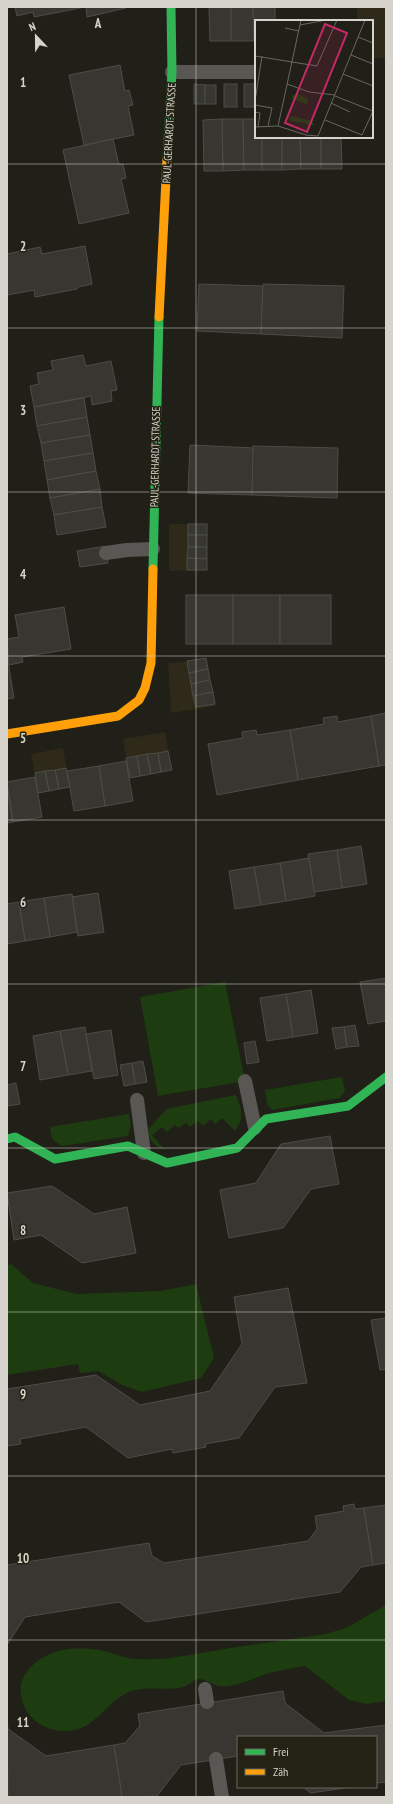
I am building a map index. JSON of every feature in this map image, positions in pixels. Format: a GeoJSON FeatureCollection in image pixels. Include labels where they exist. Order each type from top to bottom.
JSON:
{"type":"FeatureCollection","features":[{"type":"Feature","properties":{"kind":"street","name":"PAUL-GERHARDT-STRASSE"},"geometry":{"type":"LineString","coordinates":[[7,734],[118,716],[134,708],[146,691],[151,663],[157,345],[172,72],[171,7]]}},
{"type":"Feature","properties":{"kind":"street"},"geometry":{"type":"LineString","coordinates":[[7,1139],[15,1137],[55,1159],[128,1146],[167,1163],[237,1148],[255,1128],[266,1119],[348,1106],[386,1077]]}},
{"type":"Feature","properties":{"kind":"lane","name":"PAUL-GERHARDT-STRASSE"},"geometry":{"type":"LineString","coordinates":[[172,72],[255,72]]}},
{"type":"Feature","properties":{"kind":"lane"},"geometry":{"type":"LineString","coordinates":[[106,553],[153,549]]}},
{"type":"Feature","properties":{"kind":"lane"},"geometry":{"type":"LineString","coordinates":[[245,1081],[255,1128]]}},
{"type":"Feature","properties":{"kind":"lane"},"geometry":{"type":"LineString","coordinates":[[137,1100],[144,1153]]}},
{"type":"Feature","properties":{"kind":"lane"},"geometry":{"type":"LineString","coordinates":[[205,1688],[208,1702]]}},
{"type":"Feature","properties":{"kind":"lane"},"geometry":{"type":"LineString","coordinates":[[216,1759],[222,1797]]}},
{"type":"Feature","properties":{"kind":"shaded area"},"geometry":{"type":"Polygon","coordinates":[[[357,7],[386,7],[386,58],[373,58],[373,20],[357,20],[357,7]]]}},
{"type":"Feature","properties":{"kind":"shaded area"},"geometry":{"type":"Polygon","coordinates":[[[169,524],[207,524],[207,570],[169,571],[169,524]]]}},
{"type":"Feature","properties":{"kind":"shaded area"},"geometry":{"type":"Polygon","coordinates":[[[206,658],[216,706],[171,713],[168,663],[206,658]]]}},
{"type":"Feature","properties":{"kind":"shaded area"},"geometry":{"type":"Polygon","coordinates":[[[165,732],[172,770],[130,778],[123,739],[165,732]]]}},
{"type":"Feature","properties":{"kind":"shaded area"},"geometry":{"type":"Polygon","coordinates":[[[63,748],[70,787],[38,793],[31,754],[63,748]]]}},
{"type":"Feature","properties":{"kind":"green space"},"geometry":{"type":"Polygon","coordinates":[[[225,982],[245,1081],[158,1096],[140,997],[225,982]]]}},
{"type":"Feature","properties":{"kind":"green space"},"geometry":{"type":"Polygon","coordinates":[[[342,1077],[345,1091],[340,1098],[272,1110],[267,1104],[265,1090],[342,1077]]]}},
{"type":"Feature","properties":{"kind":"green space"},"geometry":{"type":"Polygon","coordinates":[[[236,1095],[242,1114],[235,1131],[222,1118],[215,1124],[211,1119],[203,1126],[198,1121],[190,1127],[186,1123],[178,1128],[175,1125],[167,1132],[162,1127],[152,1135],[165,1150],[158,1147],[151,1141],[148,1130],[166,1109],[236,1095]]]}},
{"type":"Feature","properties":{"kind":"green space"},"geometry":{"type":"Polygon","coordinates":[[[129,1114],[131,1126],[128,1136],[62,1146],[52,1139],[50,1127],[129,1114]]]}},
{"type":"Feature","properties":{"kind":"green space"},"geometry":{"type":"Polygon","coordinates":[[[11,1264],[33,1283],[77,1294],[160,1291],[196,1284],[214,1358],[201,1378],[142,1392],[122,1385],[98,1371],[80,1373],[78,1364],[7,1375],[7,1266],[11,1264]]]}},
{"type":"Feature","properties":{"kind":"green space"},"geometry":{"type":"Polygon","coordinates":[[[386,1605],[386,1701],[366,1704],[349,1700],[305,1666],[269,1673],[228,1686],[216,1685],[200,1679],[195,1680],[185,1686],[176,1688],[148,1688],[134,1690],[119,1698],[84,1727],[75,1730],[57,1730],[42,1725],[30,1716],[23,1703],[21,1686],[26,1673],[35,1663],[59,1651],[77,1648],[95,1649],[135,1659],[178,1657],[325,1634],[346,1628],[386,1605]]]}},
{"type":"Feature","properties":{"kind":"building"},"geometry":{"type":"Polygon","coordinates":[[[15,7],[85,7],[34,17],[33,12],[17,16],[15,7]]]}},
{"type":"Feature","properties":{"kind":"building"},"geometry":{"type":"Polygon","coordinates":[[[86,7],[126,7],[126,8],[87,17],[86,7]]]}},
{"type":"Feature","properties":{"kind":"building"},"geometry":{"type":"Polygon","coordinates":[[[209,7],[231,7],[231,41],[210,41],[209,7]]]}},
{"type":"Feature","properties":{"kind":"building"},"geometry":{"type":"Polygon","coordinates":[[[231,7],[253,7],[254,41],[231,41],[231,7]]]}},
{"type":"Feature","properties":{"kind":"building"},"geometry":{"type":"Polygon","coordinates":[[[253,7],[275,7],[275,20],[255,20],[254,41],[253,7]]]}},
{"type":"Feature","properties":{"kind":"building"},"geometry":{"type":"Polygon","coordinates":[[[120,65],[125,91],[129,90],[133,105],[128,106],[134,135],[84,145],[69,75],[120,65]]]}},
{"type":"Feature","properties":{"kind":"building"},"geometry":{"type":"Polygon","coordinates":[[[194,84],[205,85],[205,104],[194,104],[194,84]]]}},
{"type":"Feature","properties":{"kind":"building"},"geometry":{"type":"Polygon","coordinates":[[[224,84],[237,84],[237,107],[224,107],[224,84]]]}},
{"type":"Feature","properties":{"kind":"building"},"geometry":{"type":"Polygon","coordinates":[[[244,84],[255,84],[255,107],[244,107],[244,84]]]}},
{"type":"Feature","properties":{"kind":"building"},"geometry":{"type":"Polygon","coordinates":[[[205,85],[216,85],[216,104],[205,104],[205,85]]]}},
{"type":"Feature","properties":{"kind":"building"},"geometry":{"type":"Polygon","coordinates":[[[222,119],[243,119],[244,170],[223,171],[222,119]]]}},
{"type":"Feature","properties":{"kind":"building"},"geometry":{"type":"Polygon","coordinates":[[[222,119],[223,171],[204,171],[203,120],[222,119]]]}},
{"type":"Feature","properties":{"kind":"building"},"geometry":{"type":"Polygon","coordinates":[[[243,119],[255,119],[255,138],[262,138],[262,170],[244,170],[243,119]]]}},
{"type":"Feature","properties":{"kind":"building"},"geometry":{"type":"Polygon","coordinates":[[[262,138],[282,138],[282,170],[262,170],[262,138]]]}},
{"type":"Feature","properties":{"kind":"building"},"geometry":{"type":"Polygon","coordinates":[[[282,138],[300,138],[301,169],[282,170],[282,138]]]}},
{"type":"Feature","properties":{"kind":"building"},"geometry":{"type":"Polygon","coordinates":[[[300,138],[321,138],[321,169],[301,169],[300,138]]]}},
{"type":"Feature","properties":{"kind":"building"},"geometry":{"type":"Polygon","coordinates":[[[321,138],[341,138],[342,169],[321,169],[321,138]]]}},
{"type":"Feature","properties":{"kind":"building"},"geometry":{"type":"Polygon","coordinates":[[[113,139],[119,165],[123,164],[126,178],[121,179],[129,213],[79,224],[63,150],[113,139]]]}},
{"type":"Feature","properties":{"kind":"building"},"geometry":{"type":"Polygon","coordinates":[[[85,246],[92,284],[78,287],[77,289],[35,297],[34,290],[7,295],[7,254],[40,247],[42,254],[85,246]]]}},
{"type":"Feature","properties":{"kind":"building"},"geometry":{"type":"Polygon","coordinates":[[[199,284],[263,286],[261,334],[197,331],[199,284]]]}},
{"type":"Feature","properties":{"kind":"building"},"geometry":{"type":"Polygon","coordinates":[[[263,284],[344,286],[342,338],[261,334],[263,284]]]}},
{"type":"Feature","properties":{"kind":"building"},"geometry":{"type":"Polygon","coordinates":[[[83,355],[86,366],[111,361],[117,390],[111,391],[112,401],[92,405],[91,396],[34,407],[30,386],[39,384],[37,373],[53,370],[51,361],[83,355]]]}},
{"type":"Feature","properties":{"kind":"building"},"geometry":{"type":"Polygon","coordinates":[[[84,398],[87,417],[37,426],[34,407],[84,398]]]}},
{"type":"Feature","properties":{"kind":"building"},"geometry":{"type":"Polygon","coordinates":[[[87,417],[90,435],[41,443],[37,426],[87,417]]]}},
{"type":"Feature","properties":{"kind":"building"},"geometry":{"type":"Polygon","coordinates":[[[90,435],[93,453],[44,461],[41,443],[90,435]]]}},
{"type":"Feature","properties":{"kind":"building"},"geometry":{"type":"Polygon","coordinates":[[[190,445],[254,448],[252,495],[188,493],[190,445]]]}},
{"type":"Feature","properties":{"kind":"building"},"geometry":{"type":"Polygon","coordinates":[[[253,446],[338,448],[337,498],[252,495],[253,446]]]}},
{"type":"Feature","properties":{"kind":"building"},"geometry":{"type":"Polygon","coordinates":[[[93,453],[96,471],[47,480],[44,461],[93,453]]]}},
{"type":"Feature","properties":{"kind":"building"},"geometry":{"type":"Polygon","coordinates":[[[96,471],[100,489],[50,498],[47,480],[96,471]]]}},
{"type":"Feature","properties":{"kind":"building"},"geometry":{"type":"Polygon","coordinates":[[[100,489],[102,507],[54,515],[50,498],[100,489]]]}},
{"type":"Feature","properties":{"kind":"building"},"geometry":{"type":"Polygon","coordinates":[[[102,507],[106,527],[57,535],[54,515],[102,507]]]}},
{"type":"Feature","properties":{"kind":"building"},"geometry":{"type":"Polygon","coordinates":[[[188,524],[207,524],[207,535],[188,535],[188,524]]]}},
{"type":"Feature","properties":{"kind":"building"},"geometry":{"type":"Polygon","coordinates":[[[188,535],[207,535],[207,547],[188,547],[188,535]]]}},
{"type":"Feature","properties":{"kind":"building"},"geometry":{"type":"Polygon","coordinates":[[[105,546],[108,563],[80,567],[77,551],[105,546]]]}},
{"type":"Feature","properties":{"kind":"building"},"geometry":{"type":"Polygon","coordinates":[[[188,547],[207,547],[207,559],[187,558],[188,547]]]}},
{"type":"Feature","properties":{"kind":"building"},"geometry":{"type":"Polygon","coordinates":[[[187,558],[207,559],[207,570],[187,570],[187,558]]]}},
{"type":"Feature","properties":{"kind":"building"},"geometry":{"type":"Polygon","coordinates":[[[186,595],[233,595],[233,644],[186,644],[186,595]]]}},
{"type":"Feature","properties":{"kind":"building"},"geometry":{"type":"Polygon","coordinates":[[[233,595],[280,595],[280,644],[233,644],[233,595]]]}},
{"type":"Feature","properties":{"kind":"building"},"geometry":{"type":"Polygon","coordinates":[[[280,595],[331,595],[331,644],[280,644],[280,595]]]}},
{"type":"Feature","properties":{"kind":"building"},"geometry":{"type":"Polygon","coordinates":[[[64,607],[71,649],[22,657],[23,662],[9,665],[7,639],[19,637],[15,615],[64,607]]]}},
{"type":"Feature","properties":{"kind":"building"},"geometry":{"type":"Polygon","coordinates":[[[7,655],[14,698],[7,699],[7,655]]]}},
{"type":"Feature","properties":{"kind":"building"},"geometry":{"type":"Polygon","coordinates":[[[206,658],[208,669],[189,673],[187,661],[206,658]]]}},
{"type":"Feature","properties":{"kind":"building"},"geometry":{"type":"Polygon","coordinates":[[[208,669],[210,680],[191,684],[189,673],[208,669]]]}},
{"type":"Feature","properties":{"kind":"building"},"geometry":{"type":"Polygon","coordinates":[[[210,680],[213,692],[193,696],[191,684],[210,680]]]}},
{"type":"Feature","properties":{"kind":"building"},"geometry":{"type":"Polygon","coordinates":[[[213,692],[215,704],[196,707],[193,696],[213,692]]]}},
{"type":"Feature","properties":{"kind":"building"},"geometry":{"type":"Polygon","coordinates":[[[386,713],[386,765],[379,766],[371,716],[386,713]]]}},
{"type":"Feature","properties":{"kind":"building"},"geometry":{"type":"Polygon","coordinates":[[[337,716],[338,722],[371,716],[379,766],[298,780],[290,730],[324,724],[323,718],[337,716]]]}},
{"type":"Feature","properties":{"kind":"building"},"geometry":{"type":"Polygon","coordinates":[[[256,730],[257,735],[290,730],[298,780],[217,795],[208,744],[243,738],[242,732],[256,730]]]}},
{"type":"Feature","properties":{"kind":"building"},"geometry":{"type":"Polygon","coordinates":[[[168,751],[172,770],[161,772],[158,753],[168,751]]]}},
{"type":"Feature","properties":{"kind":"building"},"geometry":{"type":"Polygon","coordinates":[[[158,753],[161,772],[151,774],[147,754],[158,753]]]}},
{"type":"Feature","properties":{"kind":"building"},"geometry":{"type":"Polygon","coordinates":[[[147,754],[151,774],[140,776],[137,756],[147,754]]]}},
{"type":"Feature","properties":{"kind":"building"},"geometry":{"type":"Polygon","coordinates":[[[137,756],[140,776],[130,778],[126,758],[137,756]]]}},
{"type":"Feature","properties":{"kind":"building"},"geometry":{"type":"Polygon","coordinates":[[[126,761],[133,801],[105,806],[99,766],[126,761]]]}},
{"type":"Feature","properties":{"kind":"building"},"geometry":{"type":"Polygon","coordinates":[[[99,766],[105,806],[74,811],[67,771],[99,766]]]}},
{"type":"Feature","properties":{"kind":"building"},"geometry":{"type":"Polygon","coordinates":[[[66,768],[70,787],[59,789],[55,770],[66,768]]]}},
{"type":"Feature","properties":{"kind":"building"},"geometry":{"type":"Polygon","coordinates":[[[55,770],[59,789],[49,791],[45,771],[55,770]]]}},
{"type":"Feature","properties":{"kind":"building"},"geometry":{"type":"Polygon","coordinates":[[[45,771],[49,791],[38,793],[35,773],[45,771]]]}},
{"type":"Feature","properties":{"kind":"building"},"geometry":{"type":"Polygon","coordinates":[[[35,777],[42,817],[13,822],[7,782],[35,777]]]}},
{"type":"Feature","properties":{"kind":"building"},"geometry":{"type":"Polygon","coordinates":[[[7,786],[13,822],[7,823],[7,786]]]}},
{"type":"Feature","properties":{"kind":"building"},"geometry":{"type":"Polygon","coordinates":[[[361,846],[367,884],[342,888],[337,850],[361,846]]]}},
{"type":"Feature","properties":{"kind":"building"},"geometry":{"type":"Polygon","coordinates":[[[337,850],[342,888],[314,892],[308,854],[337,850]]]}},
{"type":"Feature","properties":{"kind":"building"},"geometry":{"type":"Polygon","coordinates":[[[309,858],[315,896],[286,901],[280,863],[309,858]]]}},
{"type":"Feature","properties":{"kind":"building"},"geometry":{"type":"Polygon","coordinates":[[[280,863],[286,901],[261,905],[254,867],[280,863]]]}},
{"type":"Feature","properties":{"kind":"building"},"geometry":{"type":"Polygon","coordinates":[[[254,867],[261,905],[235,909],[229,871],[254,867]]]}},
{"type":"Feature","properties":{"kind":"building"},"geometry":{"type":"Polygon","coordinates":[[[98,893],[104,932],[78,936],[72,897],[98,893]]]}},
{"type":"Feature","properties":{"kind":"building"},"geometry":{"type":"Polygon","coordinates":[[[72,894],[77,932],[50,937],[44,898],[72,894]]]}},
{"type":"Feature","properties":{"kind":"building"},"geometry":{"type":"Polygon","coordinates":[[[44,898],[50,937],[25,941],[19,902],[44,898]]]}},
{"type":"Feature","properties":{"kind":"building"},"geometry":{"type":"Polygon","coordinates":[[[19,902],[25,941],[7,944],[7,904],[19,902]]]}},
{"type":"Feature","properties":{"kind":"building"},"geometry":{"type":"Polygon","coordinates":[[[386,978],[386,1021],[368,1024],[360,982],[386,978]]]}},
{"type":"Feature","properties":{"kind":"building"},"geometry":{"type":"Polygon","coordinates":[[[311,990],[318,1033],[293,1037],[286,994],[311,990]]]}},
{"type":"Feature","properties":{"kind":"building"},"geometry":{"type":"Polygon","coordinates":[[[286,994],[293,1037],[267,1041],[260,998],[286,994]]]}},
{"type":"Feature","properties":{"kind":"building"},"geometry":{"type":"Polygon","coordinates":[[[355,1025],[359,1046],[347,1047],[344,1027],[355,1025]]]}},
{"type":"Feature","properties":{"kind":"building"},"geometry":{"type":"Polygon","coordinates":[[[85,1027],[92,1071],[68,1075],[60,1031],[85,1027]]]}},
{"type":"Feature","properties":{"kind":"building"},"geometry":{"type":"Polygon","coordinates":[[[344,1027],[347,1047],[336,1049],[332,1028],[344,1027]]]}},
{"type":"Feature","properties":{"kind":"building"},"geometry":{"type":"Polygon","coordinates":[[[111,1030],[118,1075],[94,1079],[86,1034],[111,1030]]]}},
{"type":"Feature","properties":{"kind":"building"},"geometry":{"type":"Polygon","coordinates":[[[60,1031],[68,1075],[40,1080],[33,1036],[60,1031]]]}},
{"type":"Feature","properties":{"kind":"building"},"geometry":{"type":"Polygon","coordinates":[[[255,1041],[259,1062],[247,1064],[244,1043],[255,1041]]]}},
{"type":"Feature","properties":{"kind":"building"},"geometry":{"type":"Polygon","coordinates":[[[143,1061],[147,1082],[135,1084],[132,1063],[143,1061]]]}},
{"type":"Feature","properties":{"kind":"building"},"geometry":{"type":"Polygon","coordinates":[[[132,1063],[135,1084],[124,1086],[120,1065],[132,1063]]]}},
{"type":"Feature","properties":{"kind":"building"},"geometry":{"type":"Polygon","coordinates":[[[16,1083],[20,1104],[8,1106],[7,1085],[16,1083]]]}},
{"type":"Feature","properties":{"kind":"building"},"geometry":{"type":"Polygon","coordinates":[[[330,1136],[339,1184],[311,1189],[283,1228],[229,1238],[220,1190],[256,1183],[281,1144],[330,1136]]]}},
{"type":"Feature","properties":{"kind":"building"},"geometry":{"type":"Polygon","coordinates":[[[52,1186],[94,1214],[127,1207],[136,1253],[82,1263],[41,1235],[14,1240],[7,1193],[52,1186]]]}},
{"type":"Feature","properties":{"kind":"building"},"geometry":{"type":"Polygon","coordinates":[[[288,1288],[307,1383],[275,1387],[239,1438],[205,1444],[206,1447],[173,1453],[172,1449],[128,1458],[86,1427],[20,1439],[21,1444],[7,1446],[7,1389],[96,1375],[140,1405],[210,1391],[242,1344],[234,1297],[288,1288]]]}},
{"type":"Feature","properties":{"kind":"building"},"geometry":{"type":"Polygon","coordinates":[[[386,1318],[386,1369],[380,1370],[371,1320],[386,1318]]]}},
{"type":"Feature","properties":{"kind":"building"},"geometry":{"type":"Polygon","coordinates":[[[354,1504],[355,1509],[364,1508],[373,1565],[361,1567],[340,1592],[146,1622],[119,1602],[25,1617],[7,1645],[7,1565],[149,1543],[152,1556],[164,1563],[308,1541],[317,1529],[315,1516],[344,1511],[343,1506],[354,1504]]]}},
{"type":"Feature","properties":{"kind":"building"},"geometry":{"type":"Polygon","coordinates":[[[386,1505],[386,1563],[373,1565],[364,1508],[386,1505]]]}},
{"type":"Feature","properties":{"kind":"building"},"geometry":{"type":"Polygon","coordinates":[[[283,1691],[285,1703],[324,1733],[386,1725],[386,1782],[377,1783],[377,1736],[237,1736],[237,1756],[181,1765],[157,1796],[122,1797],[114,1745],[125,1743],[140,1726],[138,1714],[283,1691]]]}},
{"type":"Feature","properties":{"kind":"building"},"geometry":{"type":"Polygon","coordinates":[[[7,1720],[8,1729],[46,1756],[114,1745],[122,1797],[8,1797],[7,1720]]]}},
{"type":"Feature","properties":{"kind":"building"},"geometry":{"type":"Polygon","coordinates":[[[304,1788],[344,1788],[311,1793],[304,1788]]]}},
{"type":"Feature","properties":{"kind":"traffic: fast"},"geometry":{"type":"LineString","coordinates":[[167,159],[172,72],[171,7]]}},
{"type":"Feature","properties":{"kind":"traffic: fast"},"geometry":{"type":"LineString","coordinates":[[153,569],[159,317]]}},
{"type":"Feature","properties":{"kind":"traffic: fast"},"geometry":{"type":"LineString","coordinates":[[7,1139],[15,1137],[55,1159],[128,1146],[167,1163],[237,1148],[266,1119],[348,1106],[386,1077]]}},
{"type":"Feature","properties":{"kind":"traffic: slow"},"geometry":{"type":"LineString","coordinates":[[159,317],[167,159]]}},
{"type":"Feature","properties":{"kind":"traffic: slow"},"geometry":{"type":"LineString","coordinates":[[7,734],[118,716],[139,700],[145,688],[151,663],[153,569]]}}]}
